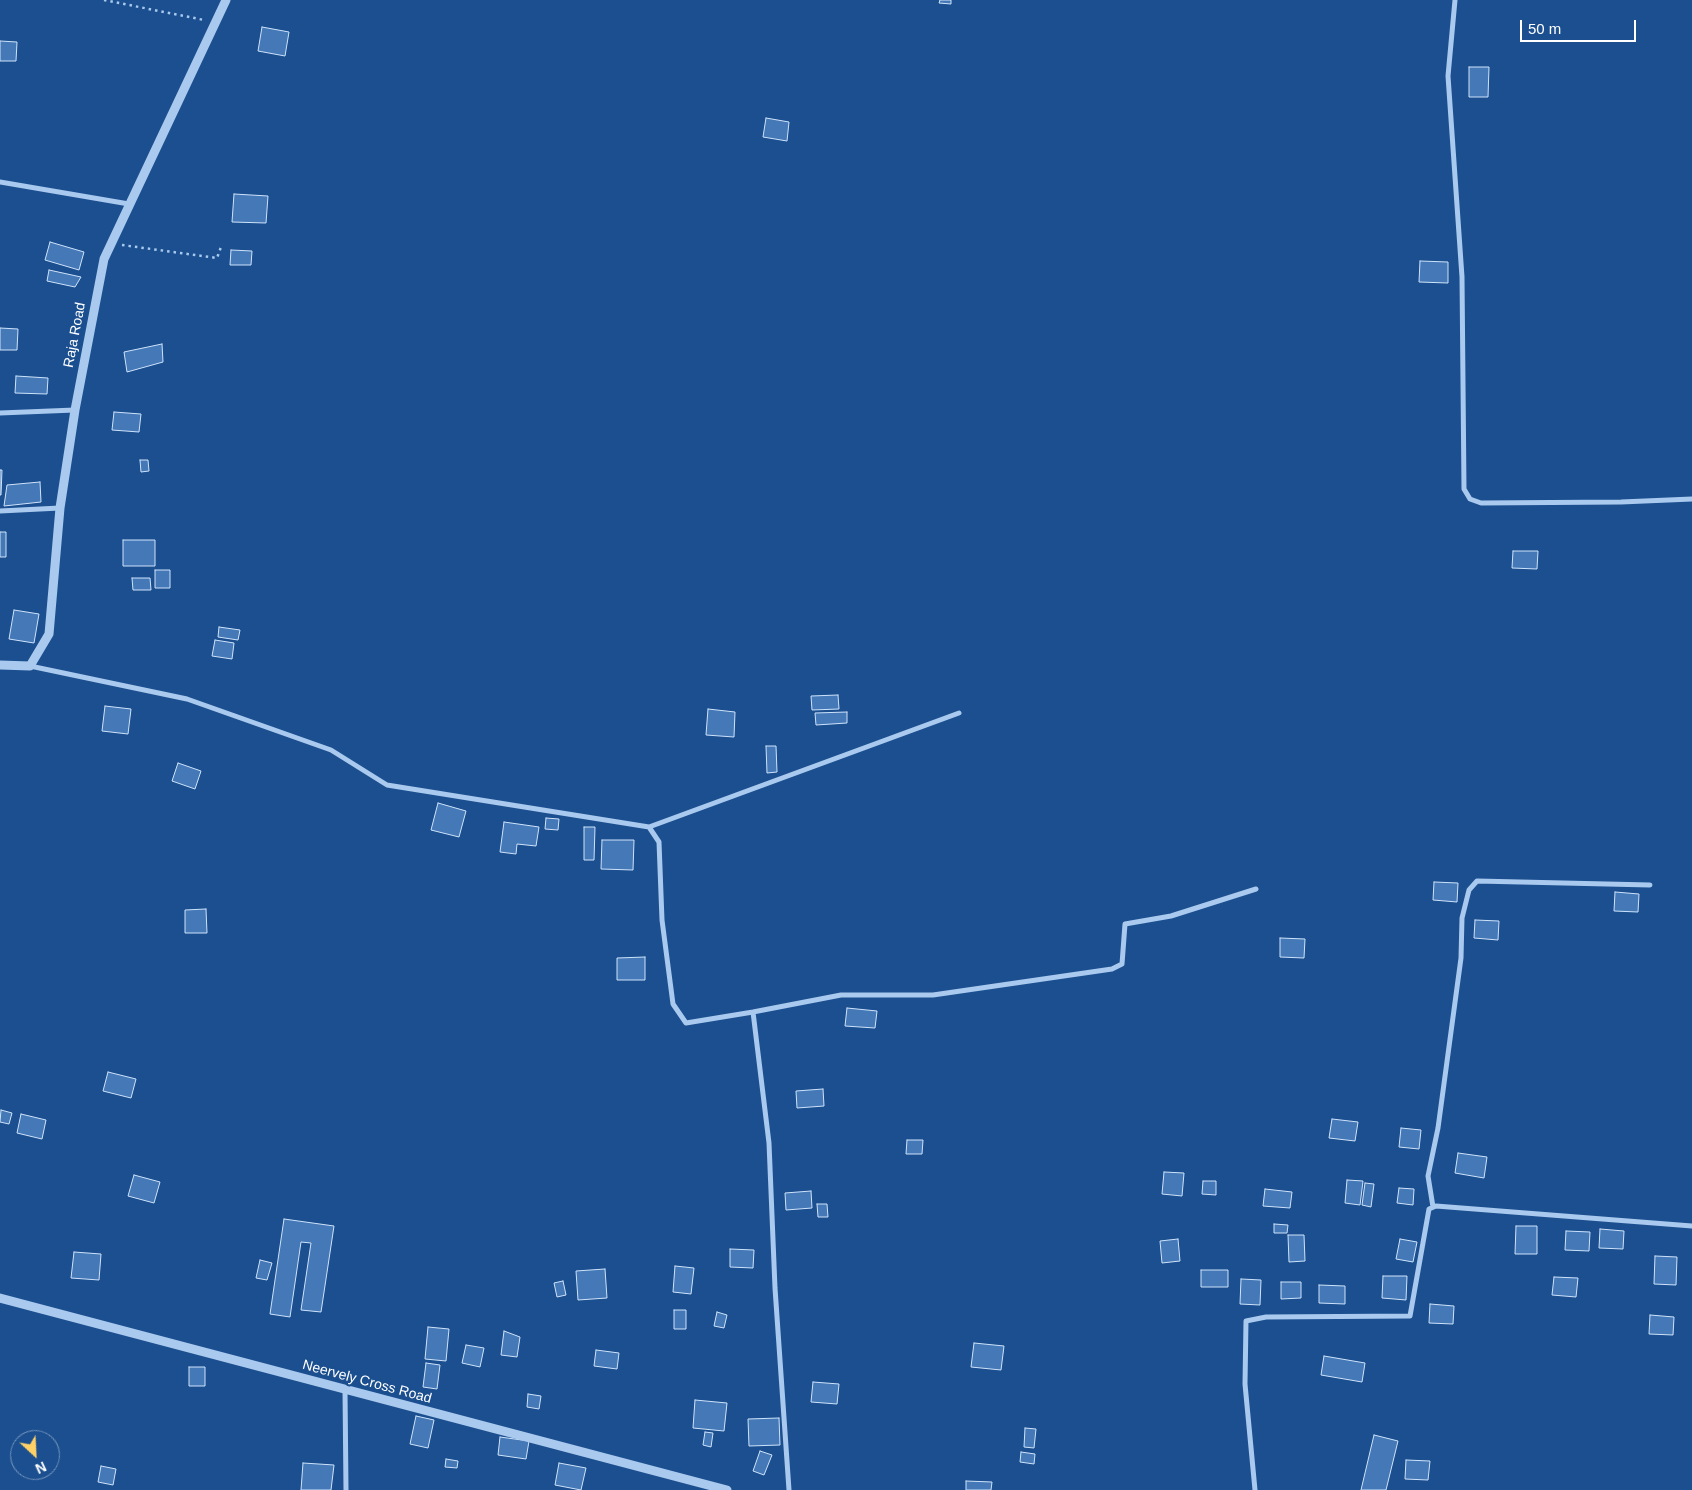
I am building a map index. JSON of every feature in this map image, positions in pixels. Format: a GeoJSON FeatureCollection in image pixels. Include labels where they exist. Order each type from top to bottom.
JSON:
{"type":"FeatureCollection","features":[{"type":"Feature","properties":{"kind":"street","name":"Raja Road"},"geometry":{"type":"LineString","coordinates":[[30,666],[49,634],[60,508],[75,410],[104,259],[226,0]]}},
{"type":"Feature","properties":{"kind":"street"},"geometry":{"type":"LineString","coordinates":[[1455,0],[1448,76],[1462,277],[1464,489],[1470,499],[1481,503],[1621,502],[1692,498]]}},
{"type":"Feature","properties":{"kind":"street"},"geometry":{"type":"LineString","coordinates":[[0,182],[129,204]]}},
{"type":"Feature","properties":{"kind":"street"},"geometry":{"type":"LineString","coordinates":[[0,413],[75,410]]}},
{"type":"Feature","properties":{"kind":"street"},"geometry":{"type":"LineString","coordinates":[[0,511],[60,508]]}},
{"type":"Feature","properties":{"kind":"street"},"geometry":{"type":"LineString","coordinates":[[0,665],[30,666],[187,699],[331,750],[387,785],[649,828],[959,714]]}},
{"type":"Feature","properties":{"kind":"street"},"geometry":{"type":"LineString","coordinates":[[649,828],[659,842],[662,920],[673,1004],[686,1023],[842,995],[933,995],[1112,969],[1122,964],[1125,924],[1171,916],[1256,889]]}},
{"type":"Feature","properties":{"kind":"street"},"geometry":{"type":"LineString","coordinates":[[1433,1207],[1428,1176],[1438,1128],[1460,958],[1462,918],[1469,890],[1476,882],[1650,885]]}},
{"type":"Feature","properties":{"kind":"street"},"geometry":{"type":"LineString","coordinates":[[753,1012],[769,1143],[775,1288],[789,1490]]}},
{"type":"Feature","properties":{"kind":"street"},"geometry":{"type":"LineString","coordinates":[[1255,1490],[1245,1384],[1246,1321],[1266,1317],[1410,1316],[1429,1209],[1436,1206],[1692,1226]]}},
{"type":"Feature","properties":{"kind":"street","name":"Neervely Cross Road"},"geometry":{"type":"LineString","coordinates":[[0,1298],[727,1490]]}},
{"type":"Feature","properties":{"kind":"street"},"geometry":{"type":"LineString","coordinates":[[345,1390],[346,1490]]}},
{"type":"Feature","properties":{"kind":"path"},"geometry":{"type":"LineString","coordinates":[[104,0],[216,22]]}},
{"type":"Feature","properties":{"kind":"path"},"geometry":{"type":"LineString","coordinates":[[111,244],[217,258],[221,247]]}},
{"type":"Feature","properties":{"kind":"building"},"geometry":{"type":"Polygon","coordinates":[[[940,0],[951,0],[951,4],[939,3],[940,0]]]}},
{"type":"Feature","properties":{"kind":"building"},"geometry":{"type":"Polygon","coordinates":[[[262,27],[289,32],[285,56],[258,51],[262,27]]]}},
{"type":"Feature","properties":{"kind":"building"},"geometry":{"type":"Polygon","coordinates":[[[0,41],[17,42],[16,61],[0,61],[0,41]]]}},
{"type":"Feature","properties":{"kind":"building"},"geometry":{"type":"Polygon","coordinates":[[[1469,67],[1489,67],[1488,97],[1469,97],[1469,67]]]}},
{"type":"Feature","properties":{"kind":"building"},"geometry":{"type":"Polygon","coordinates":[[[766,118],[789,122],[787,141],[763,137],[766,118]]]}},
{"type":"Feature","properties":{"kind":"building"},"geometry":{"type":"Polygon","coordinates":[[[234,194],[268,196],[266,223],[232,222],[234,194]]]}},
{"type":"Feature","properties":{"kind":"building"},"geometry":{"type":"Polygon","coordinates":[[[50,242],[84,252],[79,270],[45,260],[50,242]]]}},
{"type":"Feature","properties":{"kind":"building"},"geometry":{"type":"Polygon","coordinates":[[[231,250],[252,251],[251,265],[230,265],[231,250]]]}},
{"type":"Feature","properties":{"kind":"building"},"geometry":{"type":"Polygon","coordinates":[[[1420,261],[1448,262],[1448,283],[1419,282],[1420,261]]]}},
{"type":"Feature","properties":{"kind":"building"},"geometry":{"type":"Polygon","coordinates":[[[49,270],[81,277],[75,287],[47,281],[49,270]]]}},
{"type":"Feature","properties":{"kind":"building"},"geometry":{"type":"Polygon","coordinates":[[[0,328],[18,329],[17,350],[0,350],[0,328]]]}},
{"type":"Feature","properties":{"kind":"building"},"geometry":{"type":"Polygon","coordinates":[[[162,344],[163,362],[127,372],[124,352],[162,344]]]}},
{"type":"Feature","properties":{"kind":"building"},"geometry":{"type":"Polygon","coordinates":[[[16,376],[48,378],[47,394],[15,393],[16,376]]]}},
{"type":"Feature","properties":{"kind":"building"},"geometry":{"type":"Polygon","coordinates":[[[114,412],[141,414],[139,432],[112,430],[114,412]]]}},
{"type":"Feature","properties":{"kind":"building"},"geometry":{"type":"Polygon","coordinates":[[[140,460],[148,460],[149,471],[141,472],[140,460]]]}},
{"type":"Feature","properties":{"kind":"building"},"geometry":{"type":"Polygon","coordinates":[[[0,470],[2,470],[1,495],[0,495],[0,470]]]}},
{"type":"Feature","properties":{"kind":"building"},"geometry":{"type":"Polygon","coordinates":[[[40,482],[41,502],[4,506],[7,485],[40,482]]]}},
{"type":"Feature","properties":{"kind":"building"},"geometry":{"type":"Polygon","coordinates":[[[0,532],[6,532],[6,557],[0,557],[0,532]]]}},
{"type":"Feature","properties":{"kind":"building"},"geometry":{"type":"Polygon","coordinates":[[[123,540],[155,540],[155,566],[123,566],[123,540]]]}},
{"type":"Feature","properties":{"kind":"building"},"geometry":{"type":"Polygon","coordinates":[[[1513,551],[1538,551],[1537,569],[1512,568],[1513,551]]]}},
{"type":"Feature","properties":{"kind":"building"},"geometry":{"type":"Polygon","coordinates":[[[155,570],[170,570],[170,588],[155,588],[155,570]]]}},
{"type":"Feature","properties":{"kind":"building"},"geometry":{"type":"Polygon","coordinates":[[[132,578],[150,578],[151,590],[133,590],[132,578]]]}},
{"type":"Feature","properties":{"kind":"building"},"geometry":{"type":"Polygon","coordinates":[[[14,610],[39,614],[34,643],[9,639],[14,610]]]}},
{"type":"Feature","properties":{"kind":"building"},"geometry":{"type":"Polygon","coordinates":[[[219,627],[240,630],[238,640],[218,637],[219,627]]]}},
{"type":"Feature","properties":{"kind":"building"},"geometry":{"type":"Polygon","coordinates":[[[215,640],[234,643],[232,659],[212,656],[215,640]]]}},
{"type":"Feature","properties":{"kind":"building"},"geometry":{"type":"Polygon","coordinates":[[[838,695],[839,709],[812,710],[811,696],[838,695]]]}},
{"type":"Feature","properties":{"kind":"building"},"geometry":{"type":"Polygon","coordinates":[[[105,706],[131,709],[128,734],[102,731],[105,706]]]}},
{"type":"Feature","properties":{"kind":"building"},"geometry":{"type":"Polygon","coordinates":[[[708,709],[735,712],[734,737],[706,735],[708,709]]]}},
{"type":"Feature","properties":{"kind":"building"},"geometry":{"type":"Polygon","coordinates":[[[847,712],[847,723],[816,725],[815,713],[847,712]]]}},
{"type":"Feature","properties":{"kind":"building"},"geometry":{"type":"Polygon","coordinates":[[[766,746],[776,746],[777,772],[767,773],[766,746]]]}},
{"type":"Feature","properties":{"kind":"building"},"geometry":{"type":"Polygon","coordinates":[[[178,763],[201,771],[195,789],[172,781],[178,763]]]}},
{"type":"Feature","properties":{"kind":"building"},"geometry":{"type":"Polygon","coordinates":[[[438,803],[466,811],[459,837],[431,830],[438,803]]]}},
{"type":"Feature","properties":{"kind":"building"},"geometry":{"type":"Polygon","coordinates":[[[546,818],[559,819],[558,830],[545,829],[546,818]]]}},
{"type":"Feature","properties":{"kind":"building"},"geometry":{"type":"Polygon","coordinates":[[[504,822],[539,827],[536,846],[517,844],[516,854],[500,852],[504,822]]]}},
{"type":"Feature","properties":{"kind":"building"},"geometry":{"type":"Polygon","coordinates":[[[584,827],[595,827],[594,860],[584,860],[584,827]]]}},
{"type":"Feature","properties":{"kind":"building"},"geometry":{"type":"Polygon","coordinates":[[[602,840],[634,840],[633,870],[601,869],[602,840]]]}},
{"type":"Feature","properties":{"kind":"building"},"geometry":{"type":"Polygon","coordinates":[[[1434,882],[1458,883],[1457,902],[1433,900],[1434,882]]]}},
{"type":"Feature","properties":{"kind":"building"},"geometry":{"type":"Polygon","coordinates":[[[1615,892],[1639,894],[1638,912],[1614,911],[1615,892]]]}},
{"type":"Feature","properties":{"kind":"building"},"geometry":{"type":"Polygon","coordinates":[[[206,909],[207,933],[185,933],[185,910],[206,909]]]}},
{"type":"Feature","properties":{"kind":"building"},"geometry":{"type":"Polygon","coordinates":[[[1475,920],[1499,921],[1498,940],[1474,938],[1475,920]]]}},
{"type":"Feature","properties":{"kind":"building"},"geometry":{"type":"Polygon","coordinates":[[[1280,938],[1305,939],[1304,958],[1280,957],[1280,938]]]}},
{"type":"Feature","properties":{"kind":"building"},"geometry":{"type":"Polygon","coordinates":[[[645,957],[645,980],[617,980],[617,958],[645,957]]]}},
{"type":"Feature","properties":{"kind":"building"},"geometry":{"type":"Polygon","coordinates":[[[847,1008],[877,1011],[875,1028],[845,1026],[847,1008]]]}},
{"type":"Feature","properties":{"kind":"building"},"geometry":{"type":"Polygon","coordinates":[[[108,1072],[136,1079],[131,1098],[103,1091],[108,1072]]]}},
{"type":"Feature","properties":{"kind":"building"},"geometry":{"type":"Polygon","coordinates":[[[823,1089],[824,1106],[797,1108],[796,1091],[823,1089]]]}},
{"type":"Feature","properties":{"kind":"building"},"geometry":{"type":"Polygon","coordinates":[[[1,1110],[12,1113],[9,1124],[0,1122],[1,1110]]]}},
{"type":"Feature","properties":{"kind":"building"},"geometry":{"type":"Polygon","coordinates":[[[21,1114],[46,1120],[42,1139],[17,1133],[21,1114]]]}},
{"type":"Feature","properties":{"kind":"building"},"geometry":{"type":"Polygon","coordinates":[[[1332,1119],[1358,1122],[1355,1141],[1329,1138],[1332,1119]]]}},
{"type":"Feature","properties":{"kind":"building"},"geometry":{"type":"Polygon","coordinates":[[[1401,1128],[1421,1130],[1419,1149],[1399,1147],[1401,1128]]]}},
{"type":"Feature","properties":{"kind":"building"},"geometry":{"type":"Polygon","coordinates":[[[907,1140],[923,1140],[922,1154],[906,1154],[907,1140]]]}},
{"type":"Feature","properties":{"kind":"building"},"geometry":{"type":"Polygon","coordinates":[[[1458,1153],[1487,1157],[1484,1178],[1455,1173],[1458,1153]]]}},
{"type":"Feature","properties":{"kind":"building"},"geometry":{"type":"Polygon","coordinates":[[[1164,1172],[1184,1173],[1182,1196],[1162,1194],[1164,1172]]]}},
{"type":"Feature","properties":{"kind":"building"},"geometry":{"type":"Polygon","coordinates":[[[134,1175],[160,1182],[154,1203],[128,1196],[134,1175]]]}},
{"type":"Feature","properties":{"kind":"building"},"geometry":{"type":"Polygon","coordinates":[[[1347,1180],[1363,1181],[1360,1205],[1345,1203],[1347,1180]]]}},
{"type":"Feature","properties":{"kind":"building"},"geometry":{"type":"Polygon","coordinates":[[[1203,1181],[1216,1181],[1216,1195],[1202,1194],[1203,1181]]]}},
{"type":"Feature","properties":{"kind":"building"},"geometry":{"type":"Polygon","coordinates":[[[1365,1183],[1374,1184],[1371,1207],[1362,1205],[1365,1183]]]}},
{"type":"Feature","properties":{"kind":"building"},"geometry":{"type":"Polygon","coordinates":[[[1399,1188],[1414,1189],[1413,1205],[1397,1203],[1399,1188]]]}},
{"type":"Feature","properties":{"kind":"building"},"geometry":{"type":"Polygon","coordinates":[[[1265,1189],[1292,1192],[1290,1208],[1263,1206],[1265,1189]]]}},
{"type":"Feature","properties":{"kind":"building"},"geometry":{"type":"Polygon","coordinates":[[[811,1191],[812,1208],[786,1210],[785,1193],[811,1191]]]}},
{"type":"Feature","properties":{"kind":"building"},"geometry":{"type":"Polygon","coordinates":[[[817,1204],[827,1204],[828,1217],[818,1217],[817,1204]]]}},
{"type":"Feature","properties":{"kind":"building"},"geometry":{"type":"Polygon","coordinates":[[[284,1219],[334,1226],[321,1312],[301,1310],[311,1243],[301,1242],[290,1317],[270,1314],[284,1219]]]}},
{"type":"Feature","properties":{"kind":"building"},"geometry":{"type":"Polygon","coordinates":[[[1274,1224],[1288,1225],[1287,1233],[1274,1233],[1274,1224]]]}},
{"type":"Feature","properties":{"kind":"building"},"geometry":{"type":"Polygon","coordinates":[[[1516,1226],[1537,1226],[1537,1254],[1515,1254],[1516,1226]]]}},
{"type":"Feature","properties":{"kind":"building"},"geometry":{"type":"Polygon","coordinates":[[[1600,1229],[1624,1231],[1623,1249],[1599,1248],[1600,1229]]]}},
{"type":"Feature","properties":{"kind":"building"},"geometry":{"type":"Polygon","coordinates":[[[1566,1231],[1590,1232],[1589,1251],[1565,1250],[1566,1231]]]}},
{"type":"Feature","properties":{"kind":"building"},"geometry":{"type":"Polygon","coordinates":[[[1288,1235],[1304,1235],[1305,1261],[1289,1262],[1288,1235]]]}},
{"type":"Feature","properties":{"kind":"building"},"geometry":{"type":"Polygon","coordinates":[[[1178,1239],[1180,1261],[1162,1263],[1160,1241],[1178,1239]]]}},
{"type":"Feature","properties":{"kind":"building"},"geometry":{"type":"Polygon","coordinates":[[[1400,1239],[1417,1242],[1413,1262],[1396,1259],[1400,1239]]]}},
{"type":"Feature","properties":{"kind":"building"},"geometry":{"type":"Polygon","coordinates":[[[730,1249],[754,1250],[753,1268],[730,1267],[730,1249]]]}},
{"type":"Feature","properties":{"kind":"building"},"geometry":{"type":"Polygon","coordinates":[[[74,1252],[101,1254],[99,1280],[71,1278],[74,1252]]]}},
{"type":"Feature","properties":{"kind":"building"},"geometry":{"type":"Polygon","coordinates":[[[1655,1256],[1677,1257],[1676,1285],[1654,1284],[1655,1256]]]}},
{"type":"Feature","properties":{"kind":"building"},"geometry":{"type":"Polygon","coordinates":[[[260,1260],[272,1263],[267,1280],[256,1278],[260,1260]]]}},
{"type":"Feature","properties":{"kind":"building"},"geometry":{"type":"Polygon","coordinates":[[[675,1266],[694,1268],[691,1294],[673,1292],[675,1266]]]}},
{"type":"Feature","properties":{"kind":"building"},"geometry":{"type":"Polygon","coordinates":[[[605,1269],[607,1298],[578,1300],[576,1271],[605,1269]]]}},
{"type":"Feature","properties":{"kind":"building"},"geometry":{"type":"Polygon","coordinates":[[[1201,1270],[1228,1270],[1228,1287],[1201,1287],[1201,1270]]]}},
{"type":"Feature","properties":{"kind":"building"},"geometry":{"type":"Polygon","coordinates":[[[1383,1276],[1407,1276],[1406,1300],[1382,1298],[1383,1276]]]}},
{"type":"Feature","properties":{"kind":"building"},"geometry":{"type":"Polygon","coordinates":[[[1554,1277],[1578,1278],[1576,1297],[1552,1295],[1554,1277]]]}},
{"type":"Feature","properties":{"kind":"building"},"geometry":{"type":"Polygon","coordinates":[[[1241,1279],[1261,1280],[1260,1305],[1240,1304],[1241,1279]]]}},
{"type":"Feature","properties":{"kind":"building"},"geometry":{"type":"Polygon","coordinates":[[[563,1281],[566,1295],[557,1297],[554,1283],[563,1281]]]}},
{"type":"Feature","properties":{"kind":"building"},"geometry":{"type":"Polygon","coordinates":[[[1281,1282],[1301,1282],[1301,1298],[1281,1299],[1281,1282]]]}},
{"type":"Feature","properties":{"kind":"building"},"geometry":{"type":"Polygon","coordinates":[[[1319,1285],[1345,1286],[1345,1304],[1319,1303],[1319,1285]]]}},
{"type":"Feature","properties":{"kind":"building"},"geometry":{"type":"Polygon","coordinates":[[[1430,1304],[1454,1306],[1453,1324],[1429,1323],[1430,1304]]]}},
{"type":"Feature","properties":{"kind":"building"},"geometry":{"type":"Polygon","coordinates":[[[674,1310],[686,1310],[686,1329],[674,1329],[674,1310]]]}},
{"type":"Feature","properties":{"kind":"building"},"geometry":{"type":"Polygon","coordinates":[[[717,1312],[727,1315],[724,1328],[714,1326],[717,1312]]]}},
{"type":"Feature","properties":{"kind":"building"},"geometry":{"type":"Polygon","coordinates":[[[1650,1315],[1674,1317],[1673,1335],[1649,1334],[1650,1315]]]}},
{"type":"Feature","properties":{"kind":"building"},"geometry":{"type":"Polygon","coordinates":[[[428,1327],[449,1329],[446,1361],[425,1359],[428,1327]]]}},
{"type":"Feature","properties":{"kind":"building"},"geometry":{"type":"Polygon","coordinates":[[[504,1331],[520,1337],[517,1357],[501,1355],[504,1331]]]}},
{"type":"Feature","properties":{"kind":"building"},"geometry":{"type":"Polygon","coordinates":[[[974,1343],[1004,1346],[1001,1370],[971,1367],[974,1343]]]}},
{"type":"Feature","properties":{"kind":"building"},"geometry":{"type":"Polygon","coordinates":[[[466,1345],[484,1348],[480,1367],[462,1363],[466,1345]]]}},
{"type":"Feature","properties":{"kind":"building"},"geometry":{"type":"Polygon","coordinates":[[[596,1350],[619,1353],[617,1369],[594,1366],[596,1350]]]}},
{"type":"Feature","properties":{"kind":"building"},"geometry":{"type":"Polygon","coordinates":[[[1324,1356],[1365,1363],[1362,1382],[1321,1375],[1324,1356]]]}},
{"type":"Feature","properties":{"kind":"building"},"geometry":{"type":"Polygon","coordinates":[[[426,1363],[440,1365],[437,1389],[423,1387],[426,1363]]]}},
{"type":"Feature","properties":{"kind":"building"},"geometry":{"type":"Polygon","coordinates":[[[189,1367],[205,1367],[205,1386],[189,1386],[189,1367]]]}},
{"type":"Feature","properties":{"kind":"building"},"geometry":{"type":"Polygon","coordinates":[[[813,1382],[839,1384],[837,1404],[811,1402],[813,1382]]]}},
{"type":"Feature","properties":{"kind":"building"},"geometry":{"type":"Polygon","coordinates":[[[528,1394],[541,1396],[539,1409],[527,1407],[528,1394]]]}},
{"type":"Feature","properties":{"kind":"building"},"geometry":{"type":"Polygon","coordinates":[[[695,1400],[727,1403],[724,1431],[693,1428],[695,1400]]]}},
{"type":"Feature","properties":{"kind":"building"},"geometry":{"type":"Polygon","coordinates":[[[416,1416],[434,1420],[428,1448],[410,1444],[416,1416]]]}},
{"type":"Feature","properties":{"kind":"building"},"geometry":{"type":"Polygon","coordinates":[[[779,1418],[780,1445],[749,1446],[748,1419],[779,1418]]]}},
{"type":"Feature","properties":{"kind":"building"},"geometry":{"type":"Polygon","coordinates":[[[1025,1428],[1036,1429],[1034,1448],[1024,1447],[1025,1428]]]}},
{"type":"Feature","properties":{"kind":"building"},"geometry":{"type":"Polygon","coordinates":[[[705,1432],[713,1433],[711,1447],[703,1445],[705,1432]]]}},
{"type":"Feature","properties":{"kind":"building"},"geometry":{"type":"Polygon","coordinates":[[[1374,1435],[1398,1441],[1386,1490],[1361,1490],[1374,1435]]]}},
{"type":"Feature","properties":{"kind":"building"},"geometry":{"type":"Polygon","coordinates":[[[500,1437],[529,1441],[526,1459],[498,1455],[500,1437]]]}},
{"type":"Feature","properties":{"kind":"building"},"geometry":{"type":"Polygon","coordinates":[[[760,1451],[772,1455],[764,1475],[753,1471],[760,1451]]]}},
{"type":"Feature","properties":{"kind":"building"},"geometry":{"type":"Polygon","coordinates":[[[1021,1452],[1035,1454],[1034,1464],[1020,1462],[1021,1452]]]}},
{"type":"Feature","properties":{"kind":"building"},"geometry":{"type":"Polygon","coordinates":[[[446,1459],[458,1461],[457,1468],[445,1467],[446,1459]]]}},
{"type":"Feature","properties":{"kind":"building"},"geometry":{"type":"Polygon","coordinates":[[[1406,1460],[1430,1461],[1428,1480],[1405,1479],[1406,1460]]]}},
{"type":"Feature","properties":{"kind":"building"},"geometry":{"type":"Polygon","coordinates":[[[303,1463],[334,1465],[331,1490],[301,1490],[303,1463]]]}},
{"type":"Feature","properties":{"kind":"building"},"geometry":{"type":"Polygon","coordinates":[[[559,1463],[586,1468],[581,1490],[555,1485],[559,1463]]]}},
{"type":"Feature","properties":{"kind":"building"},"geometry":{"type":"Polygon","coordinates":[[[101,1466],[116,1469],[113,1485],[98,1482],[101,1466]]]}},
{"type":"Feature","properties":{"kind":"building"},"geometry":{"type":"Polygon","coordinates":[[[966,1481],[992,1482],[991,1490],[966,1490],[966,1481]]]}}]}
